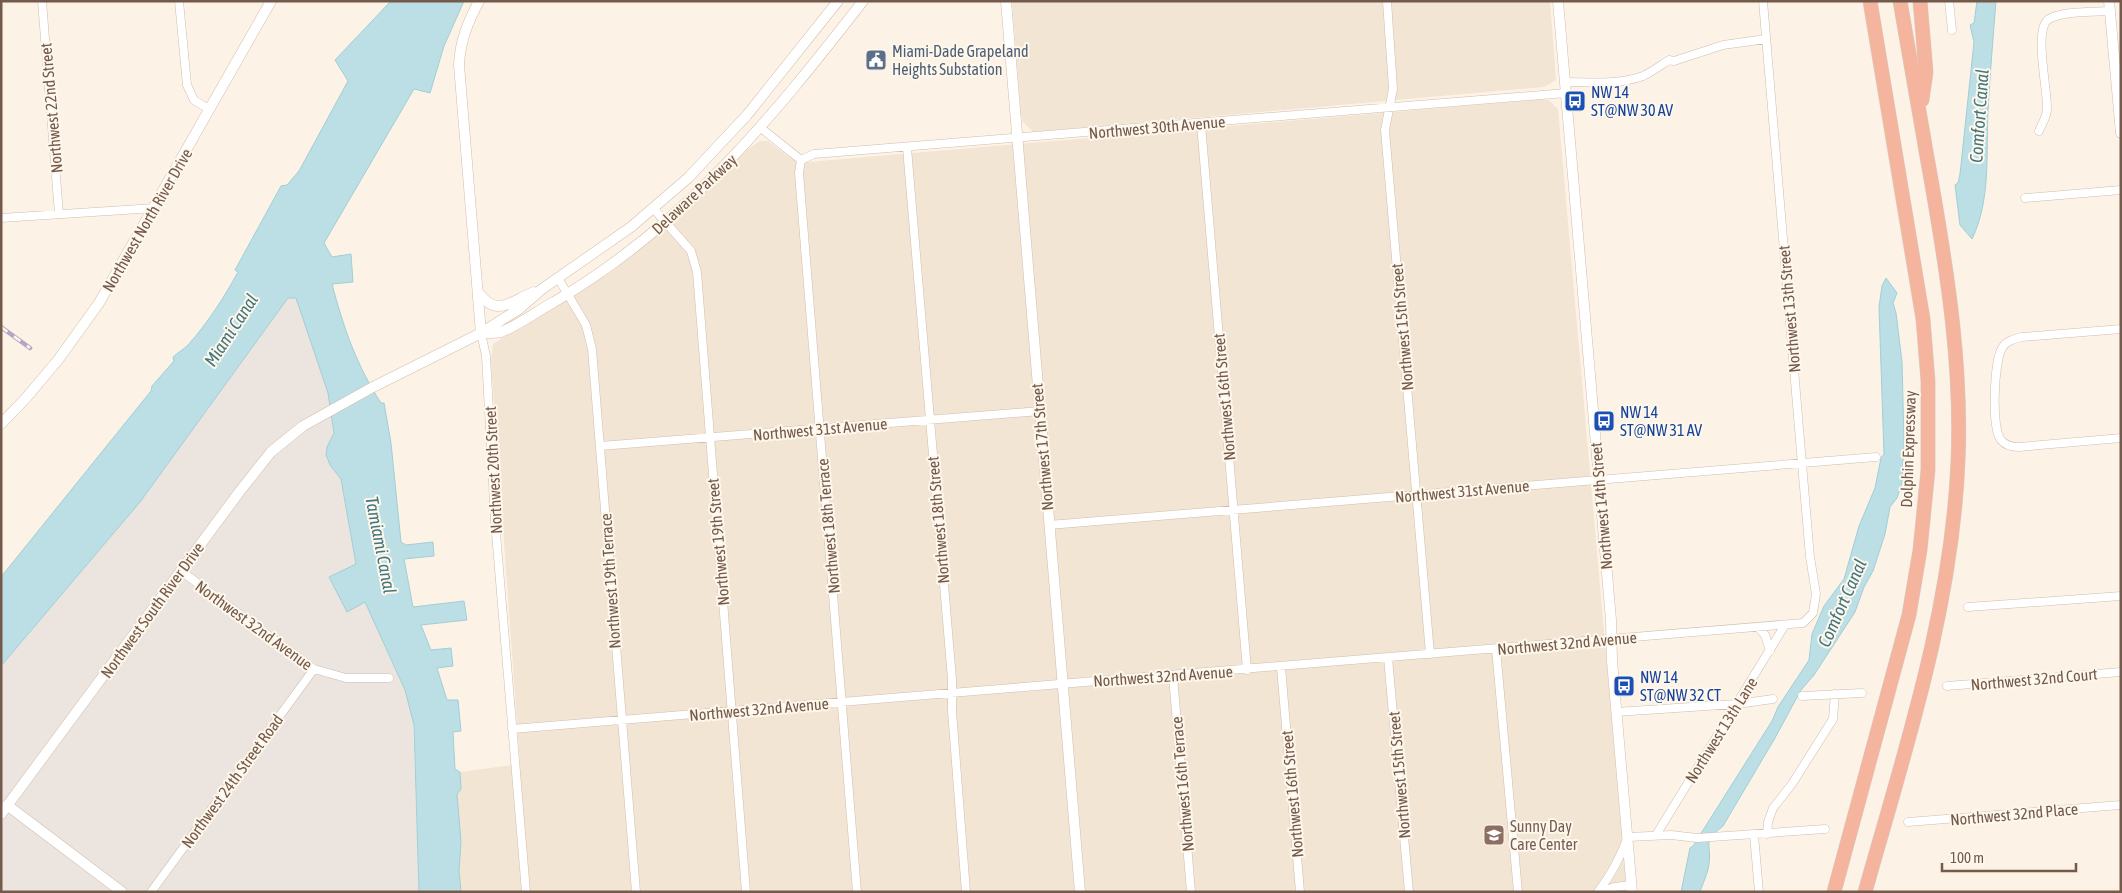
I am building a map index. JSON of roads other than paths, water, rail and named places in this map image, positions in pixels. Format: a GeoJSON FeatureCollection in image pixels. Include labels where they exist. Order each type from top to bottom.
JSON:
{"type":"FeatureCollection","features":[{"type":"Feature","properties":{"kind":"highway"},"geometry":{"type":"LineString","coordinates":[[1865,1],[1876,38]]}},
{"type":"Feature","properties":{"kind":"highway","name":"Dolphin Expressway"},"geometry":{"type":"LineString","coordinates":[[1833,892],[1842,866],[1909,615],[1921,542],[1928,470],[1928,396],[1923,319],[1870,1]]}},
{"type":"Feature","properties":{"kind":"highway"},"geometry":{"type":"LineString","coordinates":[[1865,892],[1937,630],[1950,558],[1956,492],[1959,423],[1955,341],[1946,268],[1900,1]]}},
{"type":"Feature","properties":{"kind":"highway"},"geometry":{"type":"LineString","coordinates":[[1920,1],[1926,72],[1920,113]]}},
{"type":"Feature","properties":{"kind":"street","name":"Northwest 22nd Street"},"geometry":{"type":"LineString","coordinates":[[42,1],[59,214]]}},
{"type":"Feature","properties":{"kind":"street"},"geometry":{"type":"LineString","coordinates":[[179,1],[187,85],[194,100],[210,110]]}},
{"type":"Feature","properties":{"kind":"street","name":"Northwest North River Drive"},"geometry":{"type":"LineString","coordinates":[[1,424],[41,381],[83,327],[107,291],[271,1]]}},
{"type":"Feature","properties":{"kind":"street","name":"Northwest 20th Street"},"geometry":{"type":"LineString","coordinates":[[479,1],[465,31],[460,48],[460,84],[481,333],[486,356],[494,508],[526,892]]}},
{"type":"Feature","properties":{"kind":"street","name":"Delaware Parkway"},"geometry":{"type":"LineString","coordinates":[[315,418],[481,333],[519,309],[542,289],[611,242],[688,178],[756,105],[838,1]]}},
{"type":"Feature","properties":{"kind":"street","name":"Delaware Parkway"},"geometry":{"type":"LineString","coordinates":[[481,333],[500,332],[568,294],[628,253],[667,223],[700,192],[761,128],[863,1]]}},
{"type":"Feature","properties":{"kind":"street","name":"Northwest 17th Street"},"geometry":{"type":"LineString","coordinates":[[1006,1],[1080,892]]}},
{"type":"Feature","properties":{"kind":"street","name":"Northwest 15th Street"},"geometry":{"type":"LineString","coordinates":[[1387,1],[1394,89],[1385,130],[1430,654]]}},
{"type":"Feature","properties":{"kind":"street","name":"Northwest 14th Street"},"geometry":{"type":"LineString","coordinates":[[1558,1],[1632,888]]}},
{"type":"Feature","properties":{"kind":"street","name":"Northwest 13th Street"},"geometry":{"type":"LineString","coordinates":[[1763,1],[1810,558],[1816,594],[1815,609],[1812,617]]}},
{"type":"Feature","properties":{"kind":"street"},"geometry":{"type":"LineString","coordinates":[[1949,1],[1952,30]]}},
{"type":"Feature","properties":{"kind":"street"},"geometry":{"type":"LineString","coordinates":[[2039,131],[2048,112],[2041,38],[2042,27],[2046,21],[2062,15],[2110,6],[2121,133]]}},
{"type":"Feature","properties":{"kind":"street"},"geometry":{"type":"LineString","coordinates":[[1565,82],[1602,82],[1628,79],[1642,76],[1669,60],[1674,61],[1723,45],[1766,39]]}},
{"type":"Feature","properties":{"kind":"street","name":"Northwest 30th Avenue"},"geometry":{"type":"LineString","coordinates":[[801,160],[814,154],[907,148],[1566,93]]}},
{"type":"Feature","properties":{"kind":"street","name":"Northwest 16th Street"},"geometry":{"type":"LineString","coordinates":[[1201,124],[1247,670]]}},
{"type":"Feature","properties":{"kind":"street"},"geometry":{"type":"LineString","coordinates":[[761,128],[801,160]]}},
{"type":"Feature","properties":{"kind":"street","name":"Northwest 18th Street"},"geometry":{"type":"LineString","coordinates":[[907,148],[952,694],[966,892]]}},
{"type":"Feature","properties":{"kind":"street","name":"Northwest 18th Terrace"},"geometry":{"type":"LineString","coordinates":[[801,160],[799,173],[857,892]]}},
{"type":"Feature","properties":{"kind":"street"},"geometry":{"type":"LineString","coordinates":[[2025,198],[2121,190]]}},
{"type":"Feature","properties":{"kind":"street"},"geometry":{"type":"LineString","coordinates":[[1,218],[154,208]]}},
{"type":"Feature","properties":{"kind":"street","name":"Northwest 19th Street"},"geometry":{"type":"LineString","coordinates":[[653,208],[687,245],[695,263],[746,892]]}},
{"type":"Feature","properties":{"kind":"street","name":"Northwest 19th Terrace"},"geometry":{"type":"LineString","coordinates":[[558,278],[583,318],[591,340],[636,892]]}},
{"type":"Feature","properties":{"kind":"street"},"geometry":{"type":"LineString","coordinates":[[478,292],[487,303],[497,307],[542,289]]}},
{"type":"Feature","properties":{"kind":"street"},"geometry":{"type":"LineString","coordinates":[[2121,329],[2022,337],[2006,343],[1999,356],[1996,382],[1996,428],[2002,442],[2010,446],[2019,447],[2121,438]]}},
{"type":"Feature","properties":{"kind":"street","name":"Northwest 31st Avenue"},"geometry":{"type":"LineString","coordinates":[[600,446],[1040,411]]}},
{"type":"Feature","properties":{"kind":"street","name":"Northwest South River Drive"},"geometry":{"type":"LineString","coordinates":[[4,809],[266,458],[290,434],[315,418]]}},
{"type":"Feature","properties":{"kind":"street","name":"Northwest 31st Avenue"},"geometry":{"type":"LineString","coordinates":[[1049,525],[1876,457]]}},
{"type":"Feature","properties":{"kind":"street","name":"Northwest 32nd Avenue"},"geometry":{"type":"LineString","coordinates":[[181,571],[314,669],[346,678],[389,678]]}},
{"type":"Feature","properties":{"kind":"street"},"geometry":{"type":"LineString","coordinates":[[1968,607],[2121,596]]}},
{"type":"Feature","properties":{"kind":"street","name":"Northwest 32nd Avenue"},"geometry":{"type":"LineString","coordinates":[[512,729],[1758,628],[1803,623],[1812,617]]}},
{"type":"Feature","properties":{"kind":"street","name":"Northwest 13th Lane"},"geometry":{"type":"LineString","coordinates":[[1656,835],[1785,625]]}},
{"type":"Feature","properties":{"kind":"street"},"geometry":{"type":"LineString","coordinates":[[1758,628],[1765,636],[1770,651]]}},
{"type":"Feature","properties":{"kind":"street"},"geometry":{"type":"LineString","coordinates":[[1496,649],[1518,892]]}},
{"type":"Feature","properties":{"kind":"street","name":"Northwest 15th Street"},"geometry":{"type":"LineString","coordinates":[[1388,658],[1409,892]]}},
{"type":"Feature","properties":{"kind":"street","name":"Northwest 16th Street"},"geometry":{"type":"LineString","coordinates":[[1281,667],[1300,892]]}},
{"type":"Feature","properties":{"kind":"street","name":"Northwest 24th Street Road"},"geometry":{"type":"LineString","coordinates":[[150,892],[314,669]]}},
{"type":"Feature","properties":{"kind":"street","name":"Northwest 32nd Court"},"geometry":{"type":"LineString","coordinates":[[1947,686],[2121,672]]}},
{"type":"Feature","properties":{"kind":"street","name":"Northwest 16th Terrace"},"geometry":{"type":"LineString","coordinates":[[1173,676],[1191,892]]}},
{"type":"Feature","properties":{"kind":"street"},"geometry":{"type":"LineString","coordinates":[[1802,696],[1862,693]]}},
{"type":"Feature","properties":{"kind":"street"},"geometry":{"type":"LineString","coordinates":[[1767,834],[1768,822],[1774,808],[1792,784],[1833,719],[1835,694]]}},
{"type":"Feature","properties":{"kind":"street"},"geometry":{"type":"LineString","coordinates":[[1616,712],[1737,704],[1773,699]]}},
{"type":"Feature","properties":{"kind":"street","name":"Northwest 32nd Place"},"geometry":{"type":"LineString","coordinates":[[1908,822],[2121,805]]}},
{"type":"Feature","properties":{"kind":"street"},"geometry":{"type":"LineString","coordinates":[[4,809],[122,892]]}},
{"type":"Feature","properties":{"kind":"street"},"geometry":{"type":"LineString","coordinates":[[1600,892],[1620,860],[1628,837],[1656,835],[1713,838],[1825,829]]}},
{"type":"Feature","properties":{"kind":"street"},"geometry":{"type":"LineString","coordinates":[[1754,835],[1758,892]]}},
{"type":"Feature","properties":{"kind":"street"},"geometry":{"type":"LineString","coordinates":[[1600,892],[1614,887],[1632,888]]}},
{"type":"Feature","properties":{"kind":"water"},"geometry":{"type":"Polygon","coordinates":[[[391,1],[464,1],[444,46],[430,93],[414,89],[324,243],[332,257],[351,254],[353,282],[332,284],[346,331],[364,374],[381,403],[384,403],[391,443],[401,542],[406,545],[433,542],[434,556],[404,559],[413,607],[464,601],[467,620],[421,625],[431,650],[451,648],[453,666],[437,668],[447,700],[458,700],[461,731],[453,732],[455,769],[460,772],[461,789],[457,794],[461,842],[459,870],[461,892],[419,892],[414,725],[405,690],[365,602],[347,612],[329,577],[356,564],[341,479],[330,465],[326,455],[327,447],[334,433],[328,393],[296,298],[288,298],[140,502],[1,666],[1,577],[151,391],[152,386],[174,361],[173,357],[188,345],[215,310],[238,272],[235,270],[281,186],[287,185],[299,171],[348,81],[335,60],[391,1]]]}},
{"type":"Feature","properties":{"kind":"water","name":"Comfort Canal"},"geometry":{"type":"Polygon","coordinates":[[[1977,1],[1996,1],[1988,111],[1985,192],[1978,224],[1972,239],[1960,225],[1955,185],[1958,183],[1960,174],[1974,42],[1970,25],[1974,23],[1977,1]]]}},
{"type":"Feature","properties":{"kind":"water","name":"Comfort Canal"},"geometry":{"type":"Polygon","coordinates":[[[1886,278],[1897,293],[1893,303],[1902,362],[1904,442],[1902,483],[1897,498],[1890,507],[1885,534],[1873,571],[1864,587],[1855,612],[1814,675],[1801,690],[1723,826],[1712,836],[1709,844],[1710,857],[1707,874],[1700,892],[1681,892],[1690,848],[1809,660],[1812,634],[1824,606],[1844,579],[1859,526],[1875,488],[1881,458],[1884,454],[1879,307],[1882,286],[1886,278]]]}},
{"type":"Feature","properties":{"kind":"railway"},"geometry":{"type":"LineString","coordinates":[[1,327],[30,348]]}},
{"type":"Feature","properties":{"kind":"place","name":"Miami-Dade Grapeland Heights Substation"},"geometry":{"type":"Point","coordinates":[876,60]}},
{"type":"Feature","properties":{"kind":"place","name":"NW 14 ST@NW 30 AV"},"geometry":{"type":"Point","coordinates":[1575,101]}},
{"type":"Feature","properties":{"kind":"place","name":"NW 14 ST@NW 31 AV"},"geometry":{"type":"Point","coordinates":[1604,421]}},
{"type":"Feature","properties":{"kind":"place","name":"NW 14 ST@NW 32 CT"},"geometry":{"type":"Point","coordinates":[1624,686]}},
{"type":"Feature","properties":{"kind":"place","name":"Sunny Day Care Center"},"geometry":{"type":"Point","coordinates":[1494,835]}},
{"type":"Feature","properties":{"kind":"water label","name":"Miami Canal"},"geometry":{"type":"Point","coordinates":[231,330]}},
{"type":"Feature","properties":{"kind":"water label","name":"Tamiami Canal"},"geometry":{"type":"Point","coordinates":[381,545]}}]}
